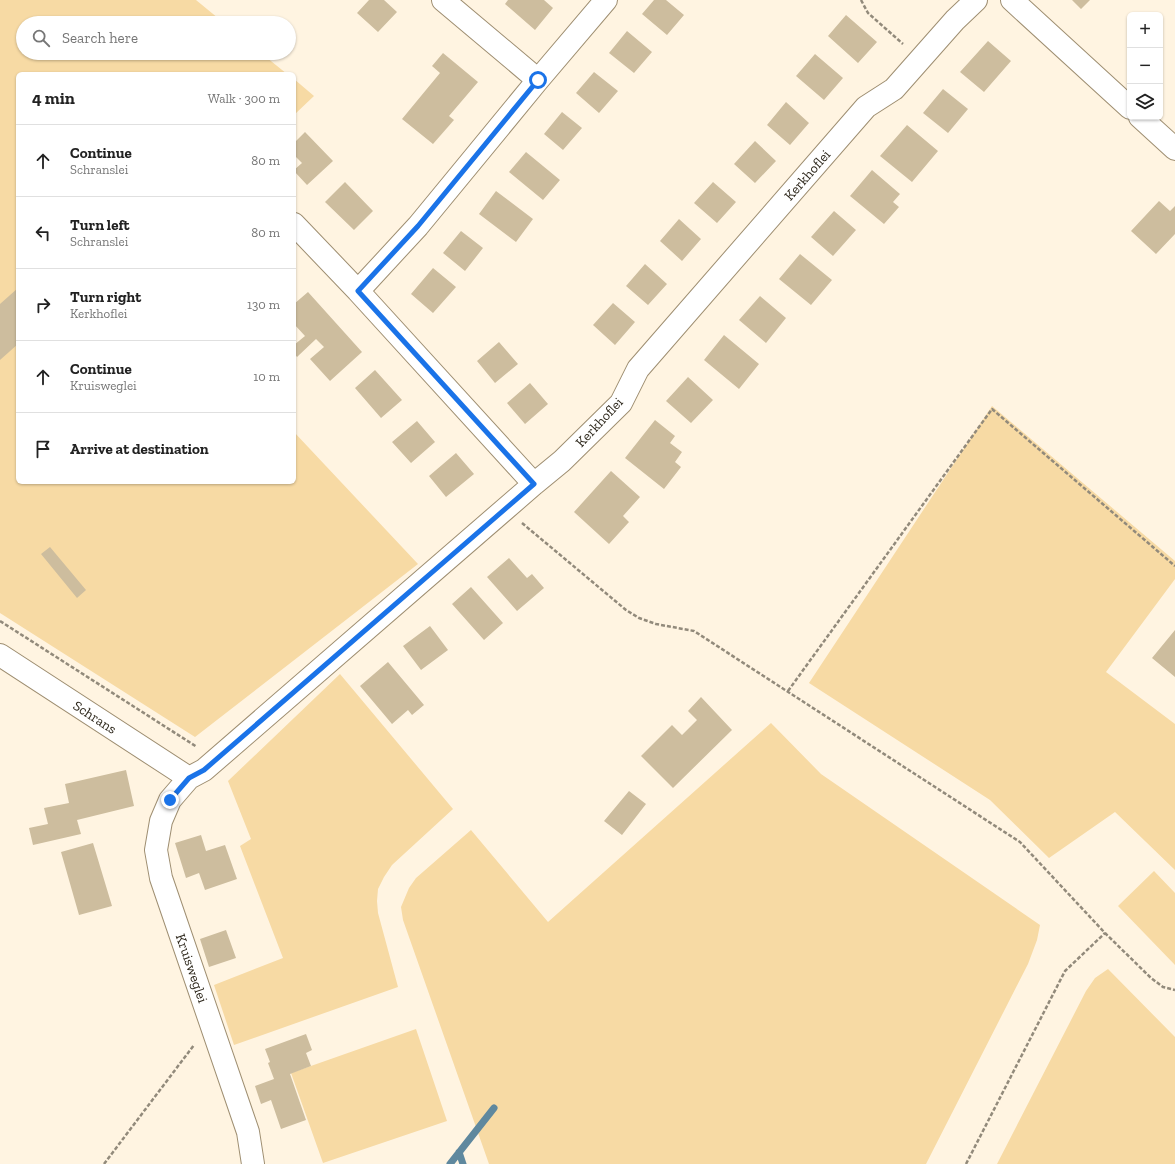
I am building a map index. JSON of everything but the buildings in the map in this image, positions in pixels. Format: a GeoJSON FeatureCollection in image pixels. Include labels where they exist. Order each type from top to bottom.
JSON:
{"type":"FeatureCollection","features":[{"type":"Feature","properties":{"kind":"street"},"geometry":{"type":"LineString","coordinates":[[443,0],[538,80]]}},
{"type":"Feature","properties":{"kind":"street"},"geometry":{"type":"LineString","coordinates":[[358,291],[418,226],[606,0]]}},
{"type":"Feature","properties":{"kind":"street","name":"Kerkhoflei"},"geometry":{"type":"LineString","coordinates":[[189,778],[204,770],[217,759],[562,461],[621,403],[638,369],[866,107],[894,89],[955,20],[976,0]]}},
{"type":"Feature","properties":{"kind":"street"},"geometry":{"type":"LineString","coordinates":[[1012,0],[1127,105]]}},
{"type":"Feature","properties":{"kind":"street"},"geometry":{"type":"LineString","coordinates":[[1143,120],[1175,149]]}},
{"type":"Feature","properties":{"kind":"street"},"geometry":{"type":"LineString","coordinates":[[296,226],[358,291],[534,484]]}},
{"type":"Feature","properties":{"kind":"street","name":"Schrans"},"geometry":{"type":"LineString","coordinates":[[0,655],[189,778]]}},
{"type":"Feature","properties":{"kind":"street","name":"Kruisweglei"},"geometry":{"type":"LineString","coordinates":[[189,778],[170,800],[161,821],[156,850],[161,878],[248,1132],[253,1164]]}},
{"type":"Feature","properties":{"kind":"path"},"geometry":{"type":"LineString","coordinates":[[861,0],[868,12],[920,59]]}},
{"type":"Feature","properties":{"kind":"path"},"geometry":{"type":"LineString","coordinates":[[788,691],[992,410],[1175,566]]}},
{"type":"Feature","properties":{"kind":"path"},"geometry":{"type":"LineString","coordinates":[[505,509],[626,610],[639,618],[656,624],[694,631],[1020,842],[1105,933],[1151,978],[1163,987],[1175,990]]}},
{"type":"Feature","properties":{"kind":"path"},"geometry":{"type":"LineString","coordinates":[[0,622],[217,759]]}},
{"type":"Feature","properties":{"kind":"path"},"geometry":{"type":"LineString","coordinates":[[966,1164],[1066,971],[1105,933]]}},
{"type":"Feature","properties":{"kind":"path"},"geometry":{"type":"LineString","coordinates":[[104,1164],[210,1023]]}},
{"type":"Feature","properties":{"kind":"shaded area"},"geometry":{"type":"Polygon","coordinates":[[[0,0],[196,0],[215,16],[16,16],[16,60],[270,60],[285,72],[16,72],[16,484],[296,484],[296,434],[418,564],[195,737],[0,613],[0,0]]]}},
{"type":"Feature","properties":{"kind":"shaded area"},"geometry":{"type":"Polygon","coordinates":[[[296,81],[314,96],[296,113],[296,81]]]}},
{"type":"Feature","properties":{"kind":"shaded area"},"geometry":{"type":"Polygon","coordinates":[[[992,406],[1175,561],[1175,579],[1106,672],[1175,724],[1175,870],[1115,812],[1049,858],[990,800],[809,683],[992,406]]]}},
{"type":"Feature","properties":{"kind":"shaded area"},"geometry":{"type":"Polygon","coordinates":[[[340,674],[453,809],[392,865],[378,889],[378,913],[398,987],[234,1045],[214,985],[283,958],[240,846],[251,839],[228,781],[340,674]]]}},
{"type":"Feature","properties":{"kind":"shaded area"},"geometry":{"type":"Polygon","coordinates":[[[771,723],[821,774],[1040,925],[1037,940],[1028,964],[926,1164],[489,1164],[403,920],[401,907],[409,888],[416,878],[471,830],[548,922],[771,723]]]}},
{"type":"Feature","properties":{"kind":"shaded area"},"geometry":{"type":"Polygon","coordinates":[[[1154,871],[1175,893],[1175,965],[1118,906],[1154,871]]]}},
{"type":"Feature","properties":{"kind":"shaded area"},"geometry":{"type":"Polygon","coordinates":[[[1108,969],[1175,1037],[1175,1164],[997,1164],[1086,991],[1095,978],[1108,969]]]}},
{"type":"Feature","properties":{"kind":"shaded area"},"geometry":{"type":"Polygon","coordinates":[[[416,1029],[447,1121],[323,1163],[291,1073],[416,1029]]]}},
{"type":"Feature","properties":{"kind":"waterway"},"geometry":{"type":"LineString","coordinates":[[450,1164],[494,1108]]}},
{"type":"Feature","properties":{"kind":"waterway"},"geometry":{"type":"LineString","coordinates":[[459,1152],[463,1164]]}},
{"type":"Feature","properties":{"kind":"route"},"geometry":{"type":"LineString","coordinates":[[170,800],[189,778],[204,770],[534,484],[358,291],[418,226],[538,80]]}}]}
